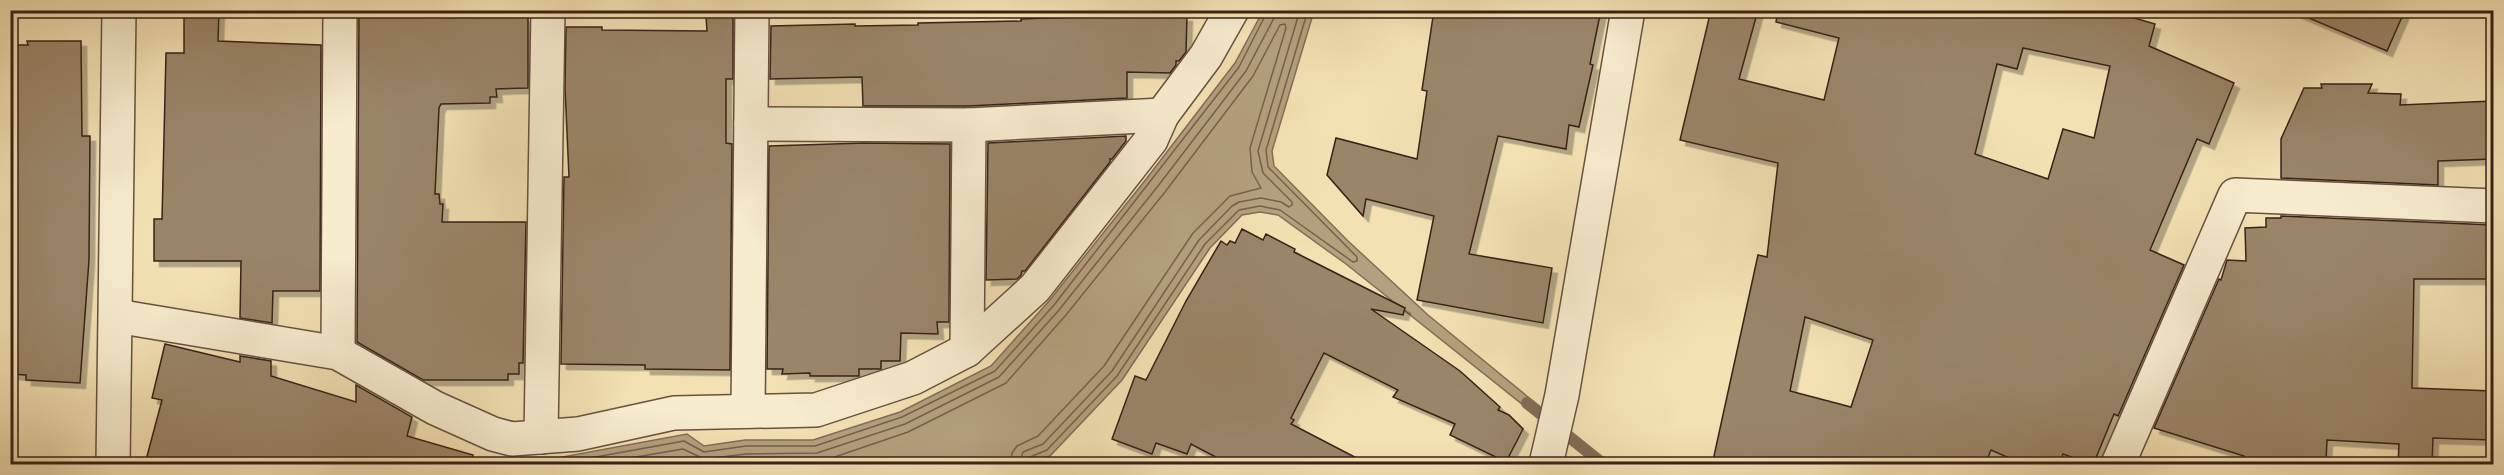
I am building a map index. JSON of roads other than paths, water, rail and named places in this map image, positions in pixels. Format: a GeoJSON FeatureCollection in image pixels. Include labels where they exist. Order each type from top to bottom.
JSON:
{"type":"FeatureCollection","features":[{"type":"Feature","properties":{"kind":"street"},"geometry":{"type":"LineString","coordinates":[[113,465],[119,10]]}},
{"type":"Feature","properties":{"kind":"street"},"geometry":{"type":"LineString","coordinates":[[338,353],[340,10]]}},
{"type":"Feature","properties":{"kind":"street"},"geometry":{"type":"LineString","coordinates":[[541,437],[548,10]]}},
{"type":"Feature","properties":{"kind":"street"},"geometry":{"type":"LineString","coordinates":[[748,411],[752,10]]}},
{"type":"Feature","properties":{"kind":"street"},"geometry":{"type":"LineString","coordinates":[[116,316],[338,353],[435,408],[493,434],[512,439],[578,434],[674,413],[816,410],[913,378],[967,350],[1035,288],[1151,140],[1162,115],[1206,56],[1232,10]]}},
{"type":"Feature","properties":{"kind":"street"},"geometry":{"type":"LineString","coordinates":[[1549,450],[1562,395],[1628,10]]}},
{"type":"Feature","properties":{"kind":"street"},"geometry":{"type":"LineString","coordinates":[[751,124],[969,125],[1162,115]]}},
{"type":"Feature","properties":{"kind":"street"},"geometry":{"type":"LineString","coordinates":[[967,350],[969,125]]}},
{"type":"Feature","properties":{"kind":"street"},"geometry":{"type":"LineString","coordinates":[[2118,465],[2235,195],[2493,206]]}},
{"type":"Feature","properties":{"kind":"water"},"geometry":{"type":"Polygon","coordinates":[[[1263,11],[1314,11],[1272,151],[1274,166],[1348,241],[1428,315],[1539,406],[1537,416],[1346,264],[1278,215],[1260,212],[1242,215],[1210,248],[1122,380],[1050,456],[1025,464],[551,464],[551,459],[687,434],[704,446],[745,440],[813,440],[900,412],[991,366],[1049,301],[1147,178],[1235,63],[1263,11]]]}},
{"type":"Feature","properties":{"kind":"waterway"},"geometry":{"type":"LineString","coordinates":[[2488,10],[2494,13]]}},
{"type":"Feature","properties":{"kind":"waterway"},"geometry":{"type":"LineString","coordinates":[[1527,403],[1603,464]]}}]}
